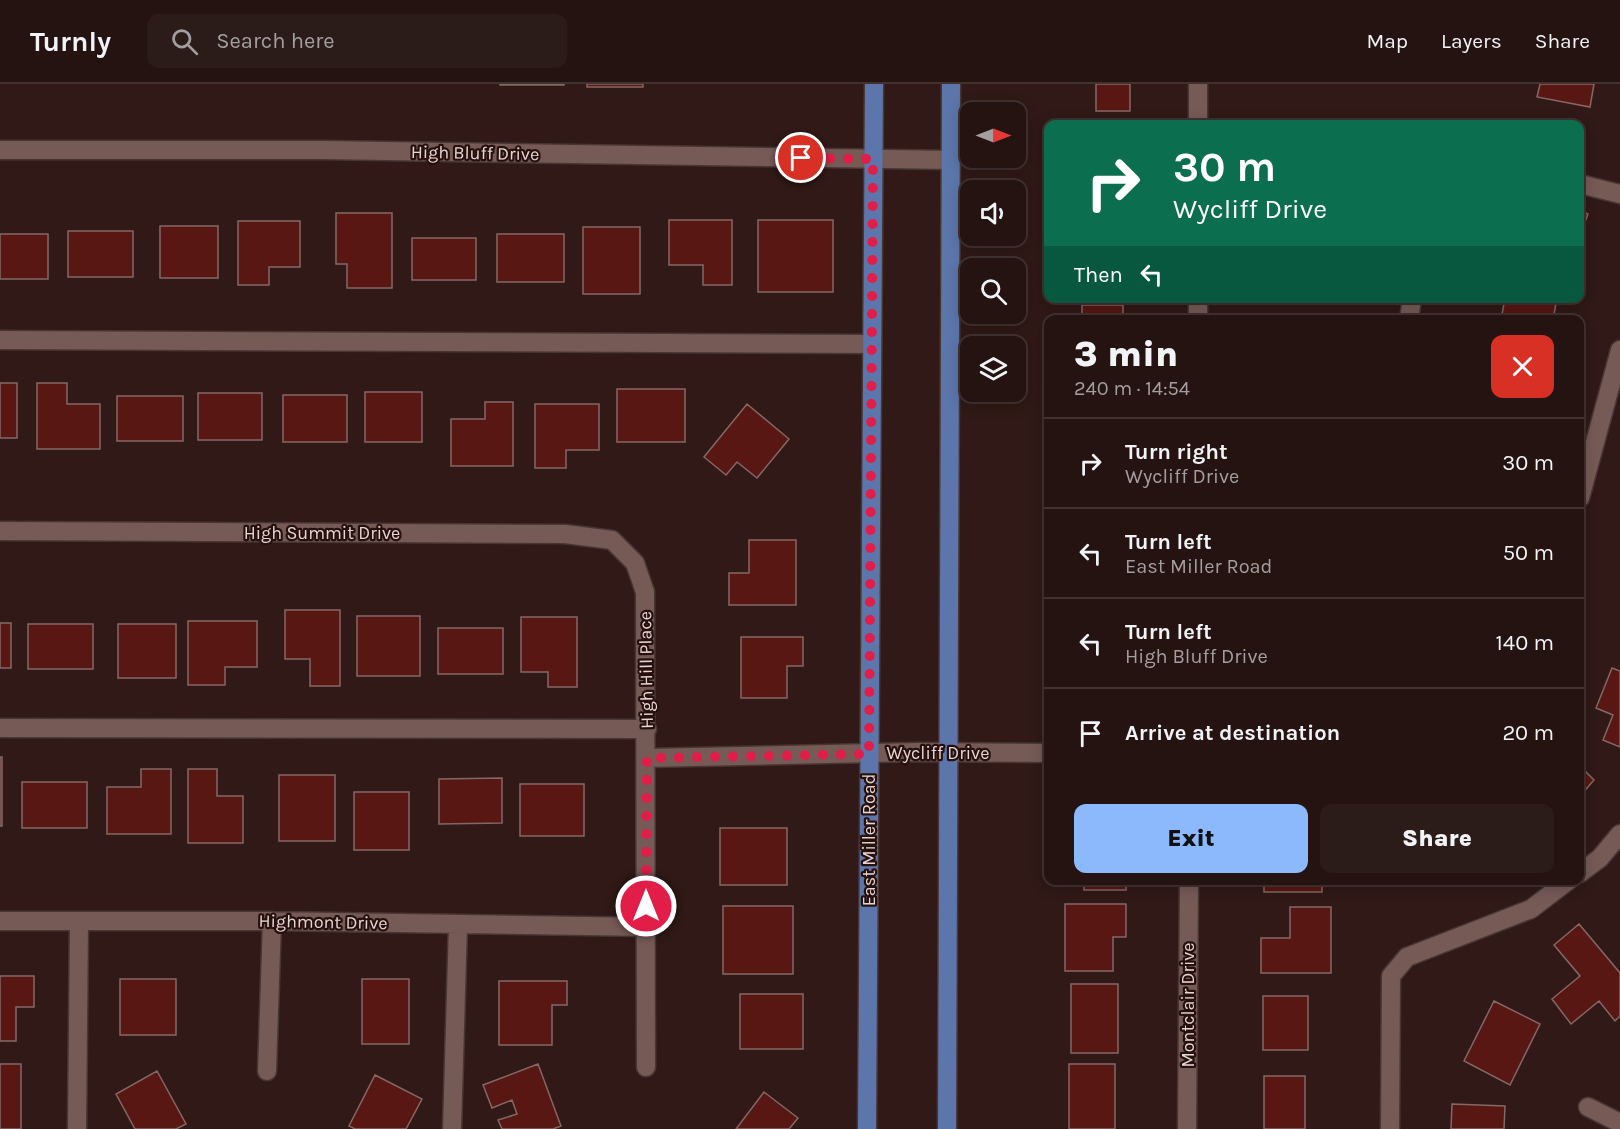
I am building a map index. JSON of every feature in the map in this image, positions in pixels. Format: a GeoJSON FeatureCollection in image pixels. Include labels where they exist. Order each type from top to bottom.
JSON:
{"type":"FeatureCollection","features":[{"type":"Feature","properties":{"kind":"main road","name":"East Miller Road"},"geometry":{"type":"LineString","coordinates":[[867,1129],[874,84]]}},
{"type":"Feature","properties":{"kind":"main road"},"geometry":{"type":"LineString","coordinates":[[947,1129],[951,84]]}},
{"type":"Feature","properties":{"kind":"street"},"geometry":{"type":"LineString","coordinates":[[1198,84],[1198,120]]}},
{"type":"Feature","properties":{"kind":"street","name":"High Bluff Drive"},"geometry":{"type":"LineString","coordinates":[[0,150],[323,150],[951,160]]}},
{"type":"Feature","properties":{"kind":"street"},"geometry":{"type":"LineString","coordinates":[[1584,185],[1620,194]]}},
{"type":"Feature","properties":{"kind":"street"},"geometry":{"type":"LineString","coordinates":[[0,340],[872,344]]}},
{"type":"Feature","properties":{"kind":"street"},"geometry":{"type":"LineString","coordinates":[[1584,483],[1620,350]]}},
{"type":"Feature","properties":{"kind":"street","name":"High Summit Drive"},"geometry":{"type":"LineString","coordinates":[[0,531],[565,534],[612,540],[635,563]]}},
{"type":"Feature","properties":{"kind":"street","name":"High Hill Place"},"geometry":{"type":"LineString","coordinates":[[635,563],[645,592],[646,1067]]}},
{"type":"Feature","properties":{"kind":"street"},"geometry":{"type":"LineString","coordinates":[[0,728],[647,729]]}},
{"type":"Feature","properties":{"kind":"street","name":"Wycliff Drive"},"geometry":{"type":"LineString","coordinates":[[647,758],[1044,753]]}},
{"type":"Feature","properties":{"kind":"street"},"geometry":{"type":"LineString","coordinates":[[1584,870],[1600,858],[1620,834]]}},
{"type":"Feature","properties":{"kind":"street","name":"Montclair Drive"},"geometry":{"type":"LineString","coordinates":[[1187,1129],[1189,885]]}},
{"type":"Feature","properties":{"kind":"street"},"geometry":{"type":"LineString","coordinates":[[1390,1129],[1391,976],[1407,957],[1531,909],[1562,885]]}},
{"type":"Feature","properties":{"kind":"street","name":"Highmont Drive"},"geometry":{"type":"LineString","coordinates":[[0,921],[272,921],[646,927]]}},
{"type":"Feature","properties":{"kind":"street"},"geometry":{"type":"LineString","coordinates":[[77,1129],[79,921]]}},
{"type":"Feature","properties":{"kind":"street"},"geometry":{"type":"LineString","coordinates":[[267,1071],[272,921]]}},
{"type":"Feature","properties":{"kind":"street"},"geometry":{"type":"LineString","coordinates":[[452,1129],[458,924]]}},
{"type":"Feature","properties":{"kind":"street"},"geometry":{"type":"LineString","coordinates":[[1588,1107],[1620,1123]]}},
{"type":"Feature","properties":{"kind":"building"},"geometry":{"type":"Polygon","coordinates":[[[564,84],[564,85],[500,85],[564,84]]]}},
{"type":"Feature","properties":{"kind":"building"},"geometry":{"type":"Polygon","coordinates":[[[587,84],[643,84],[643,87],[587,87],[587,84]]]}},
{"type":"Feature","properties":{"kind":"building"},"geometry":{"type":"Polygon","coordinates":[[[1096,84],[1130,84],[1130,111],[1096,111],[1096,84]]]}},
{"type":"Feature","properties":{"kind":"building"},"geometry":{"type":"Polygon","coordinates":[[[1540,84],[1594,84],[1590,107],[1537,97],[1540,84]]]}},
{"type":"Feature","properties":{"kind":"building"},"geometry":{"type":"Polygon","coordinates":[[[1584,212],[1588,214],[1584,224],[1584,212]]]}},
{"type":"Feature","properties":{"kind":"building"},"geometry":{"type":"Polygon","coordinates":[[[336,213],[392,213],[392,288],[347,288],[347,264],[336,264],[336,213]]]}},
{"type":"Feature","properties":{"kind":"building"},"geometry":{"type":"Polygon","coordinates":[[[669,220],[732,220],[732,285],[703,285],[703,265],[669,265],[669,220]]]}},
{"type":"Feature","properties":{"kind":"building"},"geometry":{"type":"Polygon","coordinates":[[[758,220],[833,220],[833,292],[758,292],[758,220]]]}},
{"type":"Feature","properties":{"kind":"building"},"geometry":{"type":"Polygon","coordinates":[[[238,221],[300,221],[300,267],[269,267],[269,285],[238,285],[238,221]]]}},
{"type":"Feature","properties":{"kind":"building"},"geometry":{"type":"Polygon","coordinates":[[[160,226],[218,226],[218,278],[160,278],[160,226]]]}},
{"type":"Feature","properties":{"kind":"building"},"geometry":{"type":"Polygon","coordinates":[[[583,227],[640,227],[640,294],[583,294],[583,227]]]}},
{"type":"Feature","properties":{"kind":"building"},"geometry":{"type":"Polygon","coordinates":[[[68,231],[133,231],[133,277],[68,277],[68,231]]]}},
{"type":"Feature","properties":{"kind":"building"},"geometry":{"type":"Polygon","coordinates":[[[0,234],[48,234],[48,279],[0,279],[0,234]]]}},
{"type":"Feature","properties":{"kind":"building"},"geometry":{"type":"Polygon","coordinates":[[[497,234],[564,234],[564,282],[497,282],[497,234]]]}},
{"type":"Feature","properties":{"kind":"building"},"geometry":{"type":"Polygon","coordinates":[[[412,238],[476,238],[476,280],[412,280],[412,238]]]}},
{"type":"Feature","properties":{"kind":"building"},"geometry":{"type":"Polygon","coordinates":[[[1504,303],[1556,303],[1554,315],[1502,315],[1504,303]]]}},
{"type":"Feature","properties":{"kind":"building"},"geometry":{"type":"Polygon","coordinates":[[[1082,305],[1123,305],[1123,315],[1082,315],[1082,305]]]}},
{"type":"Feature","properties":{"kind":"building"},"geometry":{"type":"Polygon","coordinates":[[[0,383],[17,383],[17,438],[0,438],[0,383]]]}},
{"type":"Feature","properties":{"kind":"building"},"geometry":{"type":"Polygon","coordinates":[[[37,383],[67,383],[67,404],[100,404],[100,449],[37,449],[37,383]]]}},
{"type":"Feature","properties":{"kind":"building"},"geometry":{"type":"Polygon","coordinates":[[[617,389],[685,389],[685,442],[617,442],[617,389]]]}},
{"type":"Feature","properties":{"kind":"building"},"geometry":{"type":"Polygon","coordinates":[[[365,392],[422,392],[422,442],[365,442],[365,392]]]}},
{"type":"Feature","properties":{"kind":"building"},"geometry":{"type":"Polygon","coordinates":[[[198,393],[262,393],[262,440],[198,440],[198,393]]]}},
{"type":"Feature","properties":{"kind":"building"},"geometry":{"type":"Polygon","coordinates":[[[283,395],[347,395],[347,442],[283,442],[283,395]]]}},
{"type":"Feature","properties":{"kind":"building"},"geometry":{"type":"Polygon","coordinates":[[[117,396],[183,396],[183,441],[117,441],[117,396]]]}},
{"type":"Feature","properties":{"kind":"building"},"geometry":{"type":"Polygon","coordinates":[[[485,402],[513,402],[513,466],[451,466],[451,419],[485,419],[485,402]]]}},
{"type":"Feature","properties":{"kind":"building"},"geometry":{"type":"Polygon","coordinates":[[[535,404],[599,404],[599,450],[566,450],[566,468],[535,468],[535,404]]]}},
{"type":"Feature","properties":{"kind":"building"},"geometry":{"type":"Polygon","coordinates":[[[747,404],[789,439],[757,478],[737,462],[726,475],[704,457],[747,404]]]}},
{"type":"Feature","properties":{"kind":"building"},"geometry":{"type":"Polygon","coordinates":[[[749,540],[796,540],[796,605],[729,605],[729,573],[749,573],[749,540]]]}},
{"type":"Feature","properties":{"kind":"building"},"geometry":{"type":"Polygon","coordinates":[[[285,610],[340,610],[340,686],[310,686],[310,659],[285,659],[285,610]]]}},
{"type":"Feature","properties":{"kind":"building"},"geometry":{"type":"Polygon","coordinates":[[[357,616],[420,616],[420,676],[357,676],[357,616]]]}},
{"type":"Feature","properties":{"kind":"building"},"geometry":{"type":"Polygon","coordinates":[[[521,617],[577,617],[577,687],[548,687],[548,672],[521,672],[521,617]]]}},
{"type":"Feature","properties":{"kind":"building"},"geometry":{"type":"Polygon","coordinates":[[[188,621],[257,621],[257,667],[225,667],[225,685],[188,685],[188,621]]]}},
{"type":"Feature","properties":{"kind":"building"},"geometry":{"type":"Polygon","coordinates":[[[0,623],[11,623],[11,668],[0,668],[0,623]]]}},
{"type":"Feature","properties":{"kind":"building"},"geometry":{"type":"Polygon","coordinates":[[[28,624],[93,624],[93,669],[28,669],[28,624]]]}},
{"type":"Feature","properties":{"kind":"building"},"geometry":{"type":"Polygon","coordinates":[[[118,624],[176,624],[176,678],[118,678],[118,624]]]}},
{"type":"Feature","properties":{"kind":"building"},"geometry":{"type":"Polygon","coordinates":[[[438,628],[503,628],[503,674],[438,674],[438,628]]]}},
{"type":"Feature","properties":{"kind":"building"},"geometry":{"type":"Polygon","coordinates":[[[741,637],[803,637],[803,666],[787,666],[787,698],[741,698],[741,637]]]}},
{"type":"Feature","properties":{"kind":"building"},"geometry":{"type":"Polygon","coordinates":[[[1612,668],[1620,671],[1620,747],[1603,740],[1613,715],[1596,708],[1612,668]]]}},
{"type":"Feature","properties":{"kind":"building"},"geometry":{"type":"Polygon","coordinates":[[[0,757],[2,757],[2,826],[0,826],[0,757]]]}},
{"type":"Feature","properties":{"kind":"building"},"geometry":{"type":"Polygon","coordinates":[[[141,769],[171,769],[171,834],[107,834],[107,787],[141,787],[141,769]]]}},
{"type":"Feature","properties":{"kind":"building"},"geometry":{"type":"Polygon","coordinates":[[[188,769],[217,769],[217,796],[243,796],[243,843],[188,843],[188,769]]]}},
{"type":"Feature","properties":{"kind":"building"},"geometry":{"type":"Polygon","coordinates":[[[1584,770],[1594,780],[1584,791],[1584,770]]]}},
{"type":"Feature","properties":{"kind":"building"},"geometry":{"type":"Polygon","coordinates":[[[279,775],[335,775],[335,841],[279,841],[279,775]]]}},
{"type":"Feature","properties":{"kind":"building"},"geometry":{"type":"Polygon","coordinates":[[[502,778],[502,823],[439,824],[439,779],[502,778]]]}},
{"type":"Feature","properties":{"kind":"building"},"geometry":{"type":"Polygon","coordinates":[[[22,782],[87,782],[87,828],[22,828],[22,782]]]}},
{"type":"Feature","properties":{"kind":"building"},"geometry":{"type":"Polygon","coordinates":[[[520,784],[584,784],[584,836],[520,836],[520,784]]]}},
{"type":"Feature","properties":{"kind":"building"},"geometry":{"type":"Polygon","coordinates":[[[354,792],[409,792],[409,850],[354,850],[354,792]]]}},
{"type":"Feature","properties":{"kind":"building"},"geometry":{"type":"Polygon","coordinates":[[[720,828],[787,828],[787,885],[720,885],[720,828]]]}},
{"type":"Feature","properties":{"kind":"building"},"geometry":{"type":"Polygon","coordinates":[[[1084,885],[1126,885],[1126,890],[1084,890],[1084,885]]]}},
{"type":"Feature","properties":{"kind":"building"},"geometry":{"type":"Polygon","coordinates":[[[1264,885],[1322,885],[1322,892],[1264,892],[1264,885]]]}},
{"type":"Feature","properties":{"kind":"building"},"geometry":{"type":"Polygon","coordinates":[[[1065,904],[1126,904],[1126,937],[1113,937],[1113,971],[1065,971],[1065,904]]]}},
{"type":"Feature","properties":{"kind":"building"},"geometry":{"type":"Polygon","coordinates":[[[723,906],[793,906],[793,974],[723,974],[723,906]]]}},
{"type":"Feature","properties":{"kind":"building"},"geometry":{"type":"Polygon","coordinates":[[[1290,907],[1331,907],[1331,973],[1261,973],[1261,938],[1290,938],[1290,907]]]}},
{"type":"Feature","properties":{"kind":"building"},"geometry":{"type":"Polygon","coordinates":[[[1579,924],[1620,973],[1620,1016],[1615,1021],[1599,1001],[1571,1024],[1552,999],[1580,976],[1554,945],[1579,924]]]}},
{"type":"Feature","properties":{"kind":"building"},"geometry":{"type":"Polygon","coordinates":[[[0,976],[34,976],[34,1007],[16,1007],[16,1041],[0,1041],[0,976]]]}},
{"type":"Feature","properties":{"kind":"building"},"geometry":{"type":"Polygon","coordinates":[[[120,979],[176,979],[176,1035],[120,1035],[120,979]]]}},
{"type":"Feature","properties":{"kind":"building"},"geometry":{"type":"Polygon","coordinates":[[[362,979],[409,979],[409,1044],[362,1044],[362,979]]]}},
{"type":"Feature","properties":{"kind":"building"},"geometry":{"type":"Polygon","coordinates":[[[499,981],[567,981],[567,1005],[552,1005],[552,1045],[499,1045],[499,981]]]}},
{"type":"Feature","properties":{"kind":"building"},"geometry":{"type":"Polygon","coordinates":[[[1071,984],[1118,984],[1118,1053],[1071,1053],[1071,984]]]}},
{"type":"Feature","properties":{"kind":"building"},"geometry":{"type":"Polygon","coordinates":[[[740,994],[803,994],[803,1049],[740,1049],[740,994]]]}},
{"type":"Feature","properties":{"kind":"building"},"geometry":{"type":"Polygon","coordinates":[[[1263,996],[1308,996],[1308,1050],[1263,1050],[1263,996]]]}},
{"type":"Feature","properties":{"kind":"building"},"geometry":{"type":"Polygon","coordinates":[[[1494,1001],[1540,1024],[1510,1085],[1464,1061],[1494,1001]]]}},
{"type":"Feature","properties":{"kind":"building"},"geometry":{"type":"Polygon","coordinates":[[[0,1064],[21,1064],[21,1129],[0,1129],[0,1064]]]}},
{"type":"Feature","properties":{"kind":"building"},"geometry":{"type":"Polygon","coordinates":[[[538,1064],[561,1126],[553,1129],[502,1129],[498,1120],[517,1114],[512,1100],[492,1108],[483,1085],[538,1064]]]}},
{"type":"Feature","properties":{"kind":"building"},"geometry":{"type":"Polygon","coordinates":[[[1069,1064],[1115,1064],[1115,1129],[1069,1129],[1069,1064]]]}},
{"type":"Feature","properties":{"kind":"building"},"geometry":{"type":"Polygon","coordinates":[[[157,1071],[186,1124],[176,1129],[135,1129],[116,1094],[157,1071]]]}},
{"type":"Feature","properties":{"kind":"building"},"geometry":{"type":"Polygon","coordinates":[[[375,1075],[422,1099],[406,1129],[355,1129],[349,1126],[375,1075]]]}},
{"type":"Feature","properties":{"kind":"building"},"geometry":{"type":"Polygon","coordinates":[[[1264,1076],[1305,1076],[1305,1129],[1264,1129],[1264,1076]]]}},
{"type":"Feature","properties":{"kind":"building"},"geometry":{"type":"Polygon","coordinates":[[[764,1092],[798,1118],[789,1129],[736,1129],[764,1092]]]}},
{"type":"Feature","properties":{"kind":"building"},"geometry":{"type":"Polygon","coordinates":[[[1452,1104],[1505,1106],[1504,1129],[1451,1129],[1452,1104]]]}},
{"type":"Feature","properties":{"kind":"route"},"geometry":{"type":"LineString","coordinates":[[646,906],[647,758],[869,754],[873,159],[801,158]]}}]}
